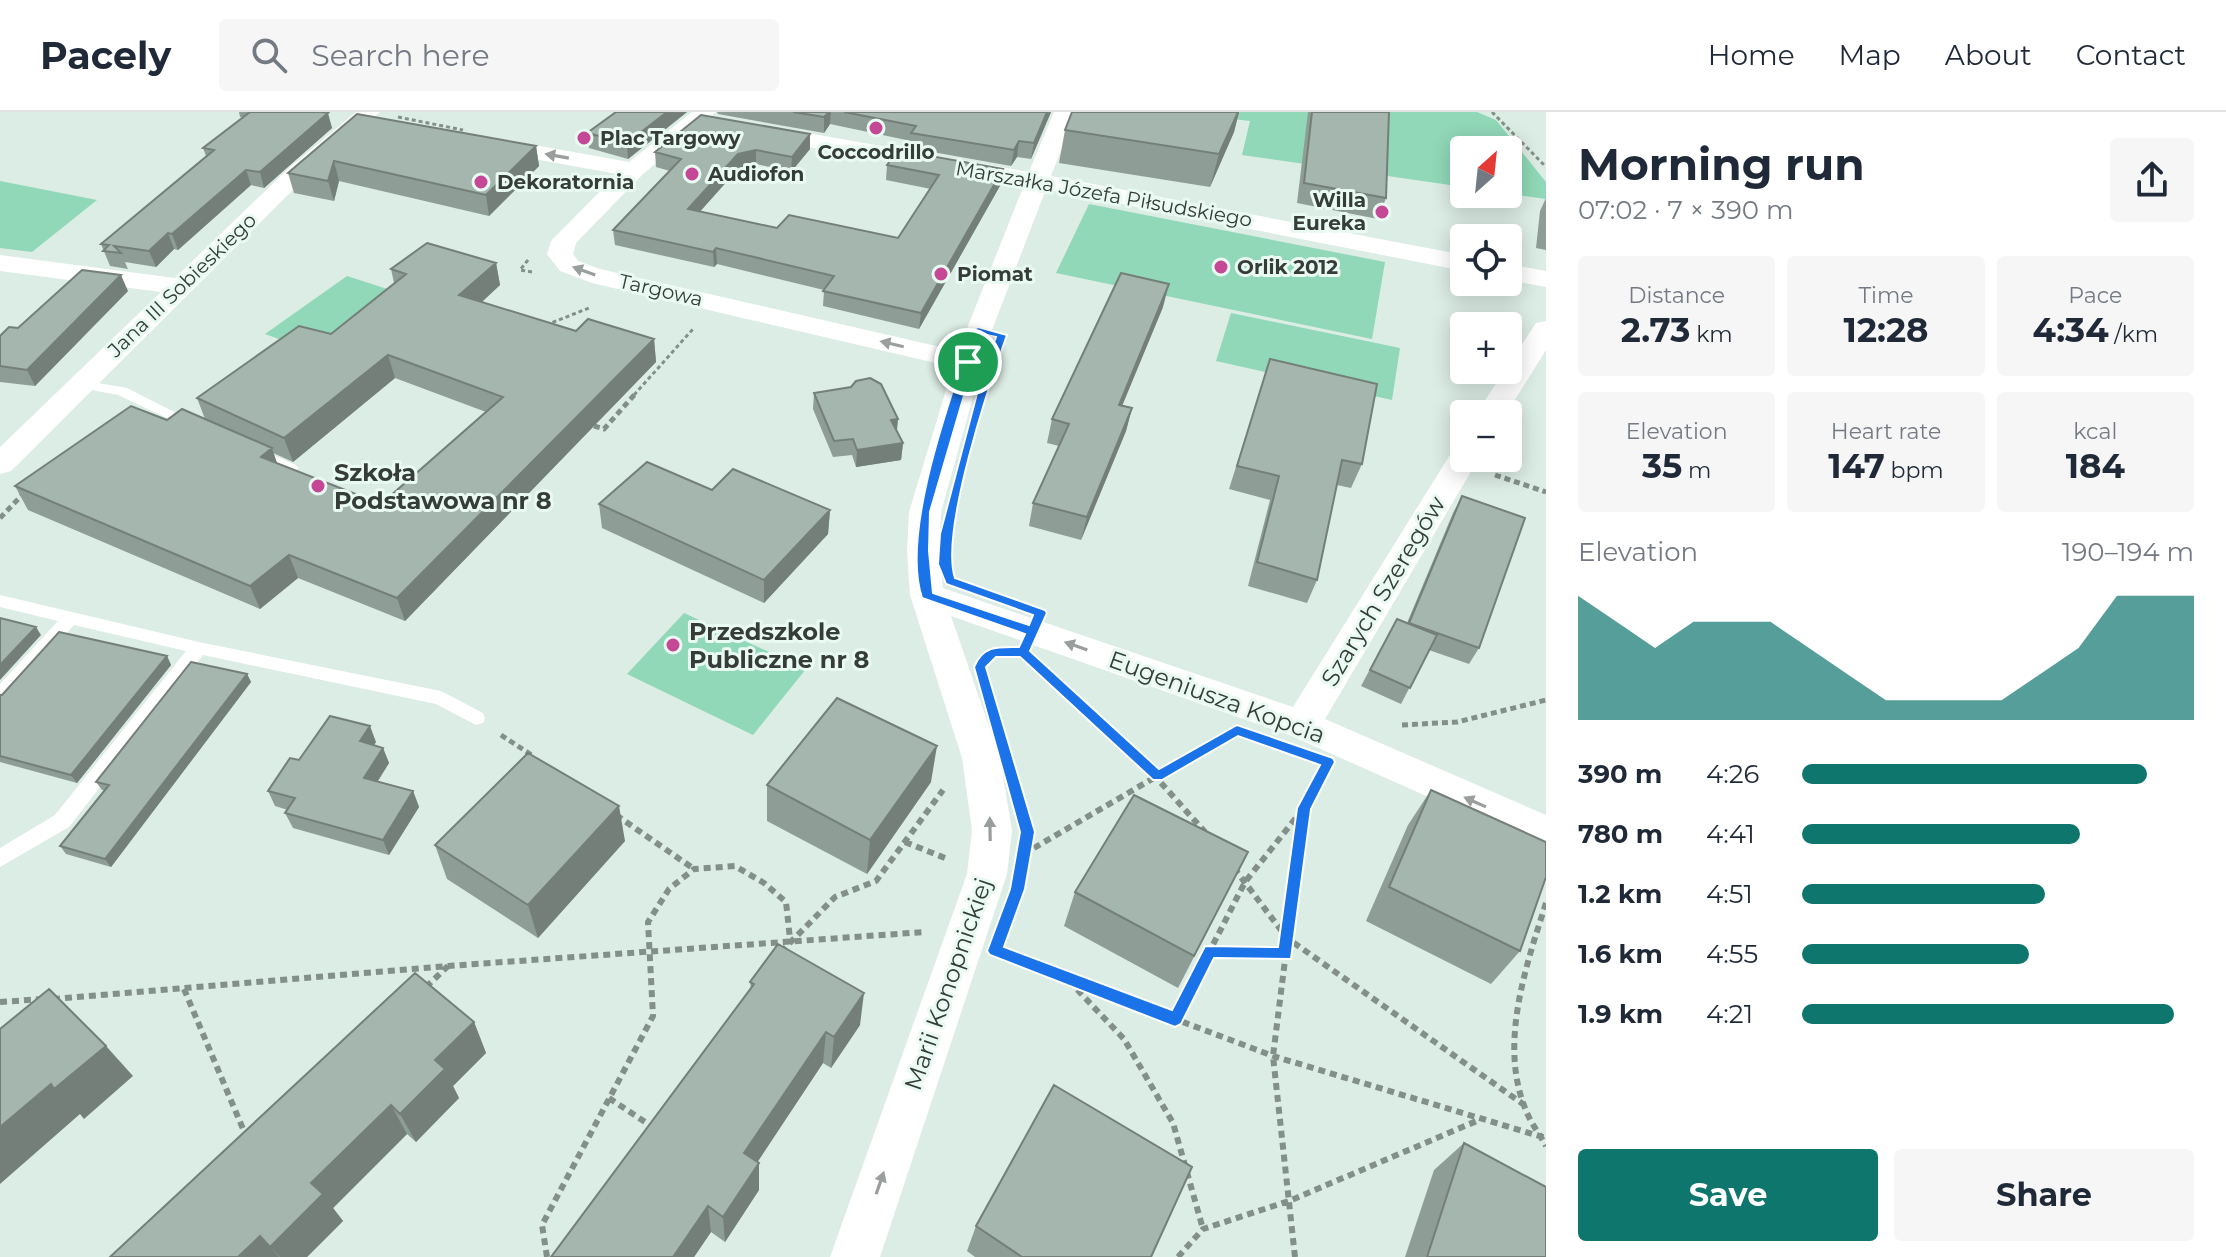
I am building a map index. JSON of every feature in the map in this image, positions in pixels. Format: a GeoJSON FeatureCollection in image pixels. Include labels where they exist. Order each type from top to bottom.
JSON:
{"type":"FeatureCollection","features":[{"type":"Feature","properties":{"kind":"street","name":"Marii Konopnickiej"},"geometry":{"type":"LineString","coordinates":[[855,1257],[987,874],[992,830],[981,758],[927,595],[923,551],[925,512],[968,362],[1065,112]]}},
{"type":"Feature","properties":{"kind":"street"},"geometry":{"type":"LineString","coordinates":[[364,116],[392,126]]}},
{"type":"Feature","properties":{"kind":"street","name":"Jana III Sobieskiego"},"geometry":{"type":"LineString","coordinates":[[0,464],[178,286],[297,173],[364,116]]}},
{"type":"Feature","properties":{"kind":"street","name":"Marszałka Józefa Piłsudskiego"},"geometry":{"type":"LineString","coordinates":[[716,121],[1450,260]]}},
{"type":"Feature","properties":{"kind":"street","name":"Targowa"},"geometry":{"type":"LineString","coordinates":[[716,121],[634,170],[564,241],[560,254],[569,266],[592,275],[968,362]]}},
{"type":"Feature","properties":{"kind":"street"},"geometry":{"type":"LineString","coordinates":[[466,139],[634,170]]}},
{"type":"Feature","properties":{"kind":"street"},"geometry":{"type":"LineString","coordinates":[[0,263],[178,286]]}},
{"type":"Feature","properties":{"kind":"street"},"geometry":{"type":"LineString","coordinates":[[1522,275],[1546,279]]}},
{"type":"Feature","properties":{"kind":"street"},"geometry":{"type":"LineString","coordinates":[[1500,400],[1546,329]]}},
{"type":"Feature","properties":{"kind":"street","name":"Szarych Szeregów"},"geometry":{"type":"LineString","coordinates":[[1302,725],[1469,472]]}},
{"type":"Feature","properties":{"kind":"street","name":"Eugeniusza Kopcia"},"geometry":{"type":"LineString","coordinates":[[927,595],[1302,725],[1546,833]]}},
{"type":"Feature","properties":{"kind":"lane"},"geometry":{"type":"LineString","coordinates":[[81,384],[122,391],[210,432]]}},
{"type":"Feature","properties":{"kind":"lane"},"geometry":{"type":"LineString","coordinates":[[237,444],[291,468]]}},
{"type":"Feature","properties":{"kind":"lane"},"geometry":{"type":"LineString","coordinates":[[0,601],[199,648],[441,698],[476,718]]}},
{"type":"Feature","properties":{"kind":"lane"},"geometry":{"type":"LineString","coordinates":[[0,696],[71,617]]}},
{"type":"Feature","properties":{"kind":"lane"},"geometry":{"type":"LineString","coordinates":[[0,858],[62,821],[199,648]]}},
{"type":"Feature","properties":{"kind":"path"},"geometry":{"type":"LineString","coordinates":[[1492,112],[1546,167]]}},
{"type":"Feature","properties":{"kind":"path"},"geometry":{"type":"LineString","coordinates":[[535,252],[520,270],[546,276]]}},
{"type":"Feature","properties":{"kind":"path"},"geometry":{"type":"LineString","coordinates":[[534,330],[589,308]]}},
{"type":"Feature","properties":{"kind":"path"},"geometry":{"type":"LineString","coordinates":[[594,426],[604,429],[699,323]]}},
{"type":"Feature","properties":{"kind":"path"},"geometry":{"type":"LineString","coordinates":[[1495,472],[1546,492]]}},
{"type":"Feature","properties":{"kind":"path"},"geometry":{"type":"LineString","coordinates":[[1033,631],[1023,652],[1157,776],[1212,841]]}},
{"type":"Feature","properties":{"kind":"path"},"geometry":{"type":"LineString","coordinates":[[1397,724],[1422,726],[1471,721],[1546,700]]}},
{"type":"Feature","properties":{"kind":"path"},"geometry":{"type":"LineString","coordinates":[[476,718],[541,762]]}},
{"type":"Feature","properties":{"kind":"path"},"geometry":{"type":"LineString","coordinates":[[1023,855],[1237,730]]}},
{"type":"Feature","properties":{"kind":"path"},"geometry":{"type":"LineString","coordinates":[[1175,1019],[1245,882],[1304,808],[1328,762]]}},
{"type":"Feature","properties":{"kind":"path"},"geometry":{"type":"LineString","coordinates":[[772,965],[790,940],[835,897],[876,881],[948,783]]}},
{"type":"Feature","properties":{"kind":"path"},"geometry":{"type":"LineString","coordinates":[[605,807],[694,869]]}},
{"type":"Feature","properties":{"kind":"path"},"geometry":{"type":"LineString","coordinates":[[1295,1257],[1273,1056],[1304,808]]}},
{"type":"Feature","properties":{"kind":"path"},"geometry":{"type":"LineString","coordinates":[[905,842],[954,862]]}},
{"type":"Feature","properties":{"kind":"path"},"geometry":{"type":"LineString","coordinates":[[1230,863],[1287,938],[1523,1104],[1544,1137],[1546,1146]]}},
{"type":"Feature","properties":{"kind":"path"},"geometry":{"type":"LineString","coordinates":[[547,1257],[542,1225],[653,1016],[648,922],[669,889],[694,869],[735,866],[764,883],[786,902],[790,940]]}},
{"type":"Feature","properties":{"kind":"path"},"geometry":{"type":"LineString","coordinates":[[1523,1104],[1514,1035],[1519,990],[1546,903]]}},
{"type":"Feature","properties":{"kind":"path"},"geometry":{"type":"LineString","coordinates":[[0,1002],[790,940],[928,932],[923,947]]}},
{"type":"Feature","properties":{"kind":"path"},"geometry":{"type":"LineString","coordinates":[[995,951],[1273,1056],[1544,1137]]}},
{"type":"Feature","properties":{"kind":"path"},"geometry":{"type":"LineString","coordinates":[[1210,951],[1285,954]]}},
{"type":"Feature","properties":{"kind":"path"},"geometry":{"type":"LineString","coordinates":[[414,999],[448,966]]}},
{"type":"Feature","properties":{"kind":"path"},"geometry":{"type":"LineString","coordinates":[[1068,979],[1124,1039],[1173,1123],[1203,1229]]}},
{"type":"Feature","properties":{"kind":"path"},"geometry":{"type":"LineString","coordinates":[[184,989],[252,1151]]}},
{"type":"Feature","properties":{"kind":"path"},"geometry":{"type":"LineString","coordinates":[[65,1006],[75,997]]}},
{"type":"Feature","properties":{"kind":"path"},"geometry":{"type":"LineString","coordinates":[[609,1098],[654,1128]]}},
{"type":"Feature","properties":{"kind":"path"},"geometry":{"type":"LineString","coordinates":[[645,1139],[663,1115]]}},
{"type":"Feature","properties":{"kind":"path"},"geometry":{"type":"LineString","coordinates":[[1178,1257],[1203,1229],[1289,1201],[1481,1119]]}},
{"type":"Feature","properties":{"kind":"green space"},"geometry":{"type":"Polygon","coordinates":[[[1176,112],[1477,112],[1496,120],[1509,136],[1450,136],[1450,185],[1242,155],[1250,121],[1176,112]]]}},
{"type":"Feature","properties":{"kind":"green space"},"geometry":{"type":"Polygon","coordinates":[[[1522,152],[1546,182],[1546,199],[1522,196],[1522,152]]]}},
{"type":"Feature","properties":{"kind":"green space"},"geometry":{"type":"Polygon","coordinates":[[[0,181],[97,200],[32,252],[0,248],[0,181]]]}},
{"type":"Feature","properties":{"kind":"green space","name":"Orlik 2012"},"geometry":{"type":"Polygon","coordinates":[[[1089,204],[1385,262],[1372,339],[1056,273],[1089,204]]]}},
{"type":"Feature","properties":{"kind":"green space"},"geometry":{"type":"Polygon","coordinates":[[[347,276],[412,297],[307,349],[265,334],[347,276]]]}},
{"type":"Feature","properties":{"kind":"green space"},"geometry":{"type":"Polygon","coordinates":[[[1231,313],[1400,348],[1392,400],[1216,361],[1231,313]]]}},
{"type":"Feature","properties":{"kind":"green space"},"geometry":{"type":"Polygon","coordinates":[[[684,613],[806,669],[753,735],[627,674],[684,613]]]}},
{"type":"Feature","properties":{"kind":"building"},"geometry":{"type":"Polygon","coordinates":[[[250,112],[328,113],[260,172],[246,170],[149,251],[114,246],[121,253],[103,251],[109,245],[101,244],[214,150],[203,148],[250,112]]]}},
{"type":"Feature","properties":{"kind":"building"},"geometry":{"type":"Polygon","coordinates":[[[616,112],[667,112],[627,143],[587,133],[616,112]]]}},
{"type":"Feature","properties":{"kind":"building"},"geometry":{"type":"Polygon","coordinates":[[[793,112],[829,112],[824,117],[793,112]]]}},
{"type":"Feature","properties":{"kind":"building"},"geometry":{"type":"Polygon","coordinates":[[[844,112],[1047,112],[1034,143],[1019,141],[1014,150],[911,133],[916,126],[844,112]]]}},
{"type":"Feature","properties":{"kind":"building"},"geometry":{"type":"Polygon","coordinates":[[[1072,112],[1238,112],[1219,154],[1065,130],[1072,112]]]}},
{"type":"Feature","properties":{"kind":"building"},"geometry":{"type":"Polygon","coordinates":[[[1312,112],[1389,112],[1386,198],[1304,183],[1312,112]]]}},
{"type":"Feature","properties":{"kind":"building"},"geometry":{"type":"Polygon","coordinates":[[[357,114],[536,146],[486,195],[334,161],[328,181],[288,173],[357,114]]]}},
{"type":"Feature","properties":{"kind":"building"},"geometry":{"type":"Polygon","coordinates":[[[701,115],[810,134],[792,157],[756,150],[738,154],[688,209],[777,228],[789,215],[898,238],[939,175],[887,165],[898,150],[1003,169],[921,313],[823,291],[834,276],[716,248],[713,252],[613,230],[681,159],[655,152],[701,115]]]}},
{"type":"Feature","properties":{"kind":"building"},"geometry":{"type":"Polygon","coordinates":[[[427,243],[496,263],[459,295],[576,331],[588,319],[654,339],[397,598],[289,555],[250,586],[15,486],[131,406],[167,420],[182,409],[272,448],[261,457],[381,504],[503,397],[388,355],[284,438],[197,398],[299,326],[331,334],[406,274],[391,269],[427,243]]]}},
{"type":"Feature","properties":{"kind":"building"},"geometry":{"type":"Polygon","coordinates":[[[82,270],[121,275],[27,370],[0,366],[0,336],[9,327],[18,328],[82,270]]]}},
{"type":"Feature","properties":{"kind":"building"},"geometry":{"type":"Polygon","coordinates":[[[1121,273],[1169,284],[1119,405],[1132,408],[1087,517],[1033,503],[1069,424],[1052,419],[1121,273]]]}},
{"type":"Feature","properties":{"kind":"building"},"geometry":{"type":"Polygon","coordinates":[[[1270,359],[1377,384],[1362,464],[1342,460],[1317,580],[1257,562],[1279,476],[1237,466],[1270,359]]]}},
{"type":"Feature","properties":{"kind":"building"},"geometry":{"type":"Polygon","coordinates":[[[870,378],[881,384],[898,419],[891,420],[903,443],[857,450],[853,439],[834,441],[814,393],[851,387],[856,381],[870,378]]]}},
{"type":"Feature","properties":{"kind":"building"},"geometry":{"type":"Polygon","coordinates":[[[647,462],[712,490],[733,469],[830,510],[764,580],[599,504],[647,462]]]}},
{"type":"Feature","properties":{"kind":"building"},"geometry":{"type":"Polygon","coordinates":[[[1462,496],[1525,518],[1479,648],[1409,623],[1462,496]]]}},
{"type":"Feature","properties":{"kind":"building"},"geometry":{"type":"Polygon","coordinates":[[[0,618],[36,627],[0,665],[0,618]]]}},
{"type":"Feature","properties":{"kind":"building"},"geometry":{"type":"Polygon","coordinates":[[[1397,619],[1437,635],[1410,688],[1370,670],[1397,619]]]}},
{"type":"Feature","properties":{"kind":"building"},"geometry":{"type":"Polygon","coordinates":[[[59,632],[167,656],[71,775],[0,756],[0,695],[59,632]]]}},
{"type":"Feature","properties":{"kind":"building"},"geometry":{"type":"Polygon","coordinates":[[[191,662],[247,674],[105,859],[60,846],[109,785],[96,782],[191,662]]]}},
{"type":"Feature","properties":{"kind":"building"},"geometry":{"type":"Polygon","coordinates":[[[837,698],[937,746],[870,840],[767,785],[837,698]]]}},
{"type":"Feature","properties":{"kind":"building"},"geometry":{"type":"Polygon","coordinates":[[[330,716],[370,726],[360,741],[383,748],[364,778],[413,791],[383,840],[285,813],[295,798],[268,791],[290,758],[299,760],[330,716]]]}},
{"type":"Feature","properties":{"kind":"building"},"geometry":{"type":"Polygon","coordinates":[[[528,753],[619,806],[528,905],[435,845],[528,753]]]}},
{"type":"Feature","properties":{"kind":"building"},"geometry":{"type":"Polygon","coordinates":[[[1431,790],[1546,842],[1546,877],[1520,951],[1389,887],[1431,790]]]}},
{"type":"Feature","properties":{"kind":"building"},"geometry":{"type":"Polygon","coordinates":[[[1134,795],[1248,852],[1194,956],[1075,892],[1134,795]]]}},
{"type":"Feature","properties":{"kind":"building"},"geometry":{"type":"Polygon","coordinates":[[[778,944],[864,993],[834,1037],[826,1032],[744,1153],[759,1163],[723,1217],[708,1206],[673,1257],[551,1257],[754,984],[750,982],[778,944]]]}},
{"type":"Feature","properties":{"kind":"building"},"geometry":{"type":"Polygon","coordinates":[[[415,973],[474,1022],[435,1060],[445,1069],[400,1114],[391,1105],[311,1183],[323,1194],[270,1247],[260,1236],[238,1257],[110,1257],[415,973]]]}},
{"type":"Feature","properties":{"kind":"building"},"geometry":{"type":"Polygon","coordinates":[[[49,989],[106,1046],[54,1089],[51,1084],[0,1127],[0,1029],[49,989]]]}},
{"type":"Feature","properties":{"kind":"building"},"geometry":{"type":"Polygon","coordinates":[[[1054,1085],[1192,1167],[1151,1257],[1022,1257],[976,1226],[1054,1085]]]}},
{"type":"Feature","properties":{"kind":"building"},"geometry":{"type":"Polygon","coordinates":[[[1464,1143],[1546,1187],[1546,1257],[1427,1257],[1464,1143]]]}},
{"type":"Feature","properties":{"kind":"place","name":"Coccodrillo"},"geometry":{"type":"Point","coordinates":[876,128]}},
{"type":"Feature","properties":{"kind":"place","name":"Plac Targowy"},"geometry":{"type":"Point","coordinates":[584,138]}},
{"type":"Feature","properties":{"kind":"place","name":"Audiofon"},"geometry":{"type":"Point","coordinates":[692,174]}},
{"type":"Feature","properties":{"kind":"place","name":"Dekoratornia"},"geometry":{"type":"Point","coordinates":[481,182]}},
{"type":"Feature","properties":{"kind":"place","name":"Willa Eureka"},"geometry":{"type":"Point","coordinates":[1382,212]}},
{"type":"Feature","properties":{"kind":"place","name":"Orlik 2012"},"geometry":{"type":"Point","coordinates":[1221,267]}},
{"type":"Feature","properties":{"kind":"place","name":"Piomat"},"geometry":{"type":"Point","coordinates":[941,274]}},
{"type":"Feature","properties":{"kind":"place","name":"Szkoła Podstawowa nr 8"},"geometry":{"type":"Point","coordinates":[318,486]}},
{"type":"Feature","properties":{"kind":"place","name":"Przedszkole Publiczne nr 8"},"geometry":{"type":"Point","coordinates":[673,645]}},
{"type":"Feature","properties":{"kind":"route"},"geometry":{"type":"LineString","coordinates":[[968,362],[925,512],[923,551],[927,595],[1033,631],[1023,652],[993,652],[984,658],[980,667],[1028,832],[1018,889],[995,951],[1175,1019],[1210,951],[1285,954],[1304,808],[1328,762],[1237,730],[1157,776],[1023,652],[1033,631],[1041,613],[950,581],[944,564],[945,534],[984,386],[1002,335],[978,330],[968,362]]}}]}
